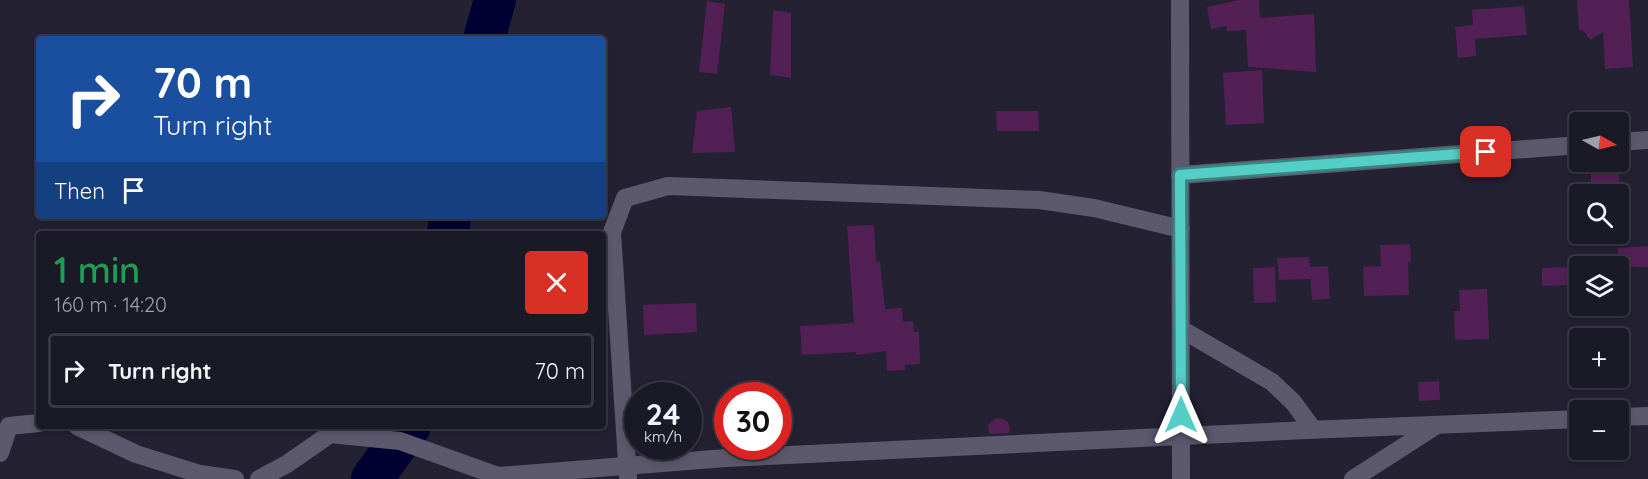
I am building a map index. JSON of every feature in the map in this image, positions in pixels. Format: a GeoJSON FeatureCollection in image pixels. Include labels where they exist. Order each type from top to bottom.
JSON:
{"type":"FeatureCollection","features":[{"type":"Feature","properties":{"kind":"street"},"geometry":{"type":"LineString","coordinates":[[1180,0],[1181,479]]}},
{"type":"Feature","properties":{"kind":"street"},"geometry":{"type":"LineString","coordinates":[[1629,141],[1648,140]]}},
{"type":"Feature","properties":{"kind":"street"},"geometry":{"type":"LineString","coordinates":[[1180,175],[1569,146]]}},
{"type":"Feature","properties":{"kind":"street"},"geometry":{"type":"LineString","coordinates":[[628,473],[612,232],[625,198],[668,186],[1039,200],[1094,208],[1181,229]]}},
{"type":"Feature","properties":{"kind":"street"},"geometry":{"type":"LineString","coordinates":[[1181,329],[1272,382],[1293,402],[1313,429]]}},
{"type":"Feature","properties":{"kind":"street"},"geometry":{"type":"LineString","coordinates":[[1629,417],[1648,416]]}},
{"type":"Feature","properties":{"kind":"street"},"geometry":{"type":"LineString","coordinates":[[259,479],[287,464],[330,434],[400,441],[498,476],[628,473],[726,458],[1313,429],[1569,419]]}},
{"type":"Feature","properties":{"kind":"street"},"geometry":{"type":"LineString","coordinates":[[0,453],[9,426],[36,423]]}},
{"type":"Feature","properties":{"kind":"street"},"geometry":{"type":"LineString","coordinates":[[1353,479],[1437,425]]}},
{"type":"Feature","properties":{"kind":"street"},"geometry":{"type":"LineString","coordinates":[[83,429],[136,454],[200,474],[235,479]]}},
{"type":"Feature","properties":{"kind":"building"},"geometry":{"type":"Polygon","coordinates":[[[1239,0],[1259,0],[1260,18],[1314,14],[1316,72],[1248,67],[1246,30],[1227,31],[1226,26],[1211,29],[1207,7],[1239,0]]]}},
{"type":"Feature","properties":{"kind":"building"},"geometry":{"type":"Polygon","coordinates":[[[1577,0],[1629,0],[1633,67],[1605,69],[1603,32],[1590,40],[1583,30],[1579,30],[1577,0]]]}},
{"type":"Feature","properties":{"kind":"building"},"geometry":{"type":"Polygon","coordinates":[[[707,1],[725,4],[717,74],[699,72],[707,1]]]}},
{"type":"Feature","properties":{"kind":"building"},"geometry":{"type":"Polygon","coordinates":[[[1524,6],[1527,35],[1475,39],[1476,56],[1458,58],[1455,27],[1473,25],[1472,10],[1524,6]]]}},
{"type":"Feature","properties":{"kind":"building"},"geometry":{"type":"Polygon","coordinates":[[[773,10],[791,13],[791,78],[770,75],[773,10]]]}},
{"type":"Feature","properties":{"kind":"building"},"geometry":{"type":"Polygon","coordinates":[[[1262,70],[1264,123],[1226,125],[1223,73],[1262,70]]]}},
{"type":"Feature","properties":{"kind":"building"},"geometry":{"type":"Polygon","coordinates":[[[731,107],[735,152],[692,153],[697,111],[731,107]]]}},
{"type":"Feature","properties":{"kind":"building"},"geometry":{"type":"Polygon","coordinates":[[[996,111],[1038,111],[1039,131],[997,131],[996,111]]]}},
{"type":"Feature","properties":{"kind":"building"},"geometry":{"type":"Polygon","coordinates":[[[1619,173],[1620,184],[1591,184],[1591,174],[1619,173]]]}},
{"type":"Feature","properties":{"kind":"building"},"geometry":{"type":"Polygon","coordinates":[[[874,225],[876,262],[880,262],[885,309],[902,308],[903,322],[913,321],[914,332],[919,332],[920,364],[905,365],[905,370],[887,371],[886,351],[856,355],[856,352],[802,355],[800,326],[854,323],[847,226],[874,225]]]}},
{"type":"Feature","properties":{"kind":"building"},"geometry":{"type":"Polygon","coordinates":[[[1410,244],[1409,295],[1364,296],[1363,267],[1381,266],[1380,245],[1410,244]]]}},
{"type":"Feature","properties":{"kind":"building"},"geometry":{"type":"Polygon","coordinates":[[[1648,246],[1648,267],[1629,267],[1629,256],[1618,256],[1618,248],[1648,246]]]}},
{"type":"Feature","properties":{"kind":"building"},"geometry":{"type":"Polygon","coordinates":[[[1309,257],[1310,267],[1328,266],[1330,299],[1312,300],[1310,275],[1310,279],[1279,280],[1277,258],[1309,257]]]}},
{"type":"Feature","properties":{"kind":"building"},"geometry":{"type":"Polygon","coordinates":[[[1275,267],[1276,302],[1254,303],[1253,268],[1275,267]]]}},
{"type":"Feature","properties":{"kind":"building"},"geometry":{"type":"Polygon","coordinates":[[[1569,267],[1569,285],[1542,286],[1542,268],[1569,267]]]}},
{"type":"Feature","properties":{"kind":"building"},"geometry":{"type":"Polygon","coordinates":[[[1487,289],[1489,339],[1455,340],[1454,311],[1460,311],[1459,290],[1487,289]]]}},
{"type":"Feature","properties":{"kind":"building"},"geometry":{"type":"Polygon","coordinates":[[[696,303],[697,332],[644,335],[643,305],[696,303]]]}},
{"type":"Feature","properties":{"kind":"building"},"geometry":{"type":"Polygon","coordinates":[[[1439,381],[1440,400],[1419,401],[1418,382],[1439,381]]]}},
{"type":"Feature","properties":{"kind":"building"},"geometry":{"type":"Polygon","coordinates":[[[997,418],[1008,422],[1009,433],[989,434],[988,425],[997,418]]]}},
{"type":"Feature","properties":{"kind":"waterway"},"geometry":{"type":"LineString","coordinates":[[485,36],[495,0]]}},
{"type":"Feature","properties":{"kind":"waterway"},"geometry":{"type":"LineString","coordinates":[[448,231],[450,219]]}},
{"type":"Feature","properties":{"kind":"waterway"},"geometry":{"type":"LineString","coordinates":[[372,479],[408,429]]}},
{"type":"Feature","properties":{"kind":"route"},"geometry":{"type":"LineString","coordinates":[[1181,415],[1180,175],[1486,152]]}}]}
